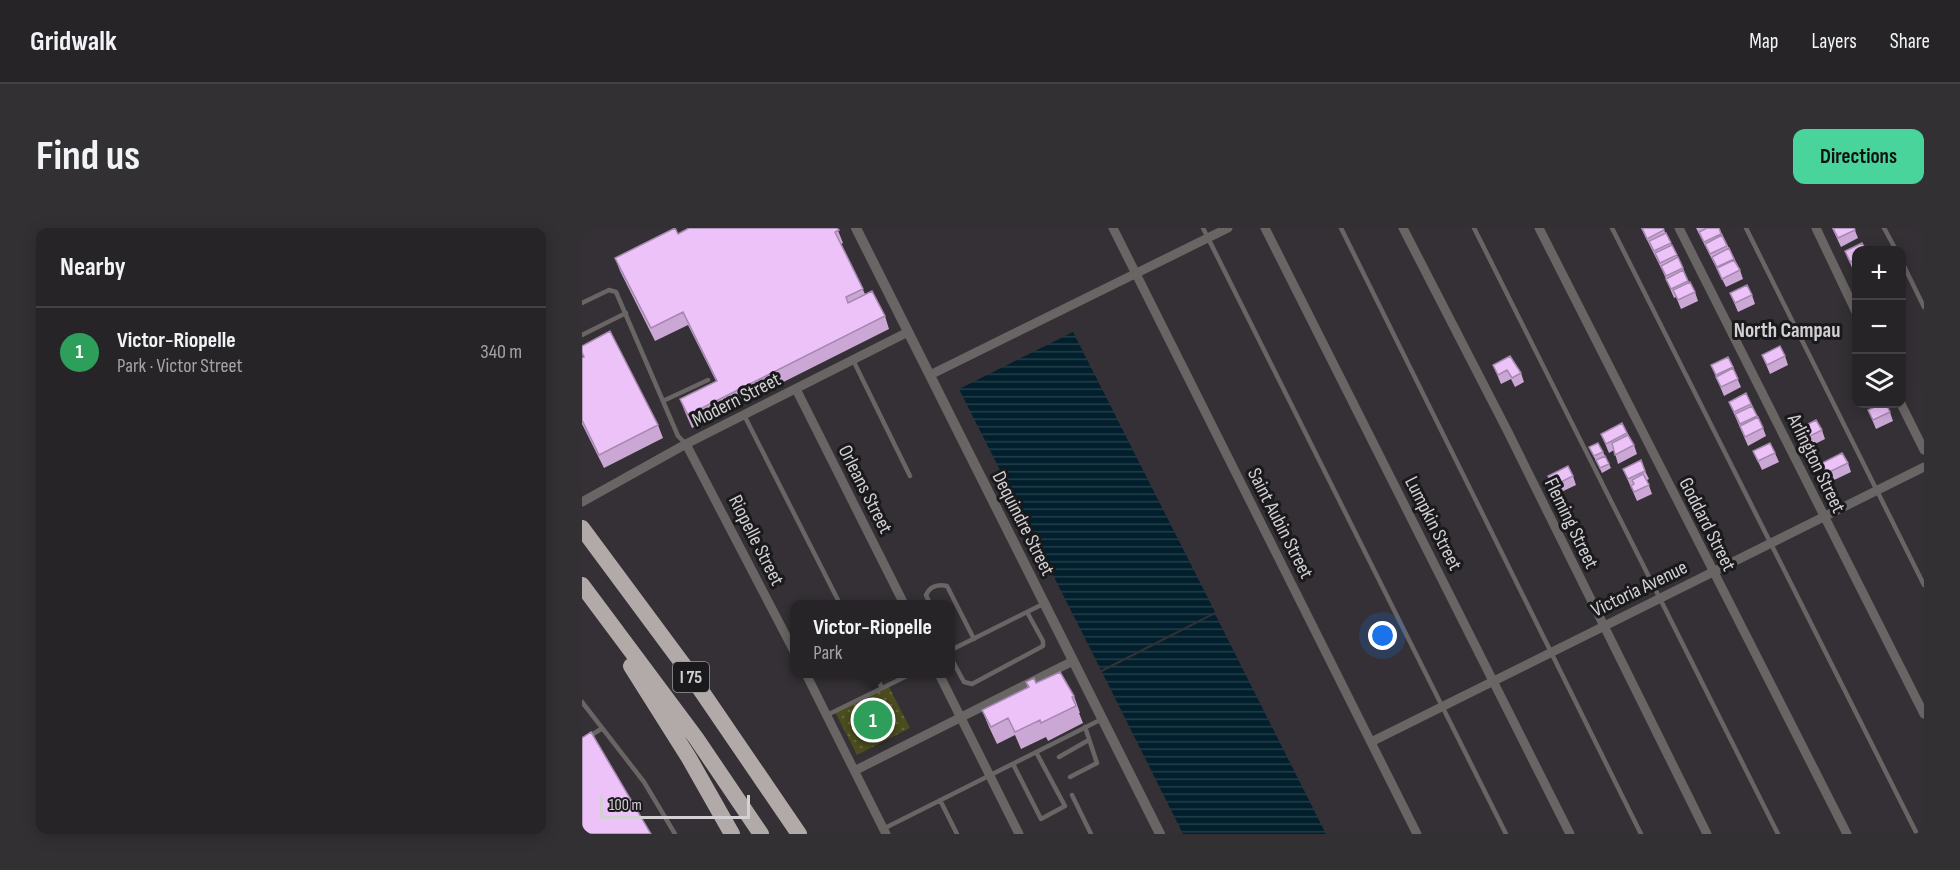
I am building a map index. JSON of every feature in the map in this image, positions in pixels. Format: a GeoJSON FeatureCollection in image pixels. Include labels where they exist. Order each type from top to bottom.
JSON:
{"type":"FeatureCollection","features":[{"type":"Feature","properties":{"kind":"highway","name":"I 75"},"geometry":{"type":"LineString","coordinates":[[582,528],[685,667],[799,834]]}},
{"type":"Feature","properties":{"kind":"highway","name":"I 75"},"geometry":{"type":"LineString","coordinates":[[585,589],[696,738],[761,834]]}},
{"type":"Feature","properties":{"kind":"highway"},"geometry":{"type":"LineString","coordinates":[[585,589],[732,834]]}},
{"type":"Feature","properties":{"kind":"highway"},"geometry":{"type":"LineString","coordinates":[[780,805],[813,834]]}},
{"type":"Feature","properties":{"kind":"street","name":"Dequindre Street"},"geometry":{"type":"LineString","coordinates":[[856,228],[1160,834]]}},
{"type":"Feature","properties":{"kind":"street","name":"Saint Aubin Street"},"geometry":{"type":"LineString","coordinates":[[1113,228],[1417,834]]}},
{"type":"Feature","properties":{"kind":"street"},"geometry":{"type":"LineString","coordinates":[[930,375],[1227,228]]}},
{"type":"Feature","properties":{"kind":"street","name":"Lumpkin Street"},"geometry":{"type":"LineString","coordinates":[[1265,228],[1570,834]]}},
{"type":"Feature","properties":{"kind":"street","name":"Fleming Street"},"geometry":{"type":"LineString","coordinates":[[1403,228],[1508,432],[1602,626],[1707,834]]}},
{"type":"Feature","properties":{"kind":"street","name":"Goddard Street"},"geometry":{"type":"LineString","coordinates":[[1539,228],[1847,834]]}},
{"type":"Feature","properties":{"kind":"street","name":"Arlington Street"},"geometry":{"type":"LineString","coordinates":[[1679,228],[1924,714]]}},
{"type":"Feature","properties":{"kind":"street"},"geometry":{"type":"LineString","coordinates":[[1816,228],[1852,302]]}},
{"type":"Feature","properties":{"kind":"street","name":"Modern Street"},"geometry":{"type":"LineString","coordinates":[[582,502],[686,444],[908,332]]}},
{"type":"Feature","properties":{"kind":"street","name":"Orleans Street"},"geometry":{"type":"LineString","coordinates":[[796,389],[902,600]]}},
{"type":"Feature","properties":{"kind":"street"},"geometry":{"type":"LineString","coordinates":[[1903,408],[1924,450]]}},
{"type":"Feature","properties":{"kind":"street","name":"Riopelle Street"},"geometry":{"type":"LineString","coordinates":[[686,444],[790,642]]}},
{"type":"Feature","properties":{"kind":"street","name":"Victoria Avenue"},"geometry":{"type":"LineString","coordinates":[[1371,742],[1924,467]]}},
{"type":"Feature","properties":{"kind":"street"},"geometry":{"type":"LineString","coordinates":[[856,770],[1073,661]]}},
{"type":"Feature","properties":{"kind":"street"},"geometry":{"type":"LineString","coordinates":[[808,678],[885,831]]}},
{"type":"Feature","properties":{"kind":"street"},"geometry":{"type":"LineString","coordinates":[[941,678],[1019,834]]}},
{"type":"Feature","properties":{"kind":"lane"},"geometry":{"type":"LineString","coordinates":[[1203,228],[1506,834]]}},
{"type":"Feature","properties":{"kind":"lane"},"geometry":{"type":"LineString","coordinates":[[1341,228],[1641,834]]}},
{"type":"Feature","properties":{"kind":"lane"},"geometry":{"type":"LineString","coordinates":[[1474,228],[1778,834]]}},
{"type":"Feature","properties":{"kind":"lane"},"geometry":{"type":"LineString","coordinates":[[1612,228],[1917,834]]}},
{"type":"Feature","properties":{"kind":"lane"},"geometry":{"type":"LineString","coordinates":[[1746,228],[1924,585]]}},
{"type":"Feature","properties":{"kind":"lane"},"geometry":{"type":"LineString","coordinates":[[1884,228],[1894,246]]}},
{"type":"Feature","properties":{"kind":"lane"},"geometry":{"type":"LineString","coordinates":[[1906,270],[1924,307]]}},
{"type":"Feature","properties":{"kind":"lane"},"geometry":{"type":"LineString","coordinates":[[582,303],[609,290],[616,292],[678,436],[686,444]]}},
{"type":"Feature","properties":{"kind":"lane"},"geometry":{"type":"LineString","coordinates":[[582,336],[626,313]]}},
{"type":"Feature","properties":{"kind":"lane"},"geometry":{"type":"LineString","coordinates":[[853,360],[909,476]]}},
{"type":"Feature","properties":{"kind":"lane"},"geometry":{"type":"LineString","coordinates":[[663,401],[708,380]]}},
{"type":"Feature","properties":{"kind":"lane"},"geometry":{"type":"LineString","coordinates":[[744,415],[838,600]]}},
{"type":"Feature","properties":{"kind":"lane"},"geometry":{"type":"LineString","coordinates":[[928,600],[926,595],[928,590],[939,585],[947,586],[954,600]]}},
{"type":"Feature","properties":{"kind":"lane"},"geometry":{"type":"LineString","coordinates":[[955,602],[974,639]]}},
{"type":"Feature","properties":{"kind":"lane"},"geometry":{"type":"LineString","coordinates":[[955,647],[1044,603]]}},
{"type":"Feature","properties":{"kind":"lane"},"geometry":{"type":"LineString","coordinates":[[955,665],[964,682],[972,684],[1043,646],[1043,641],[1027,612]]}},
{"type":"Feature","properties":{"kind":"lane"},"geometry":{"type":"LineString","coordinates":[[877,678],[882,688]]}},
{"type":"Feature","properties":{"kind":"lane"},"geometry":{"type":"LineString","coordinates":[[827,715],[903,678]]}},
{"type":"Feature","properties":{"kind":"lane"},"geometry":{"type":"LineString","coordinates":[[582,702],[644,782],[675,834]]}},
{"type":"Feature","properties":{"kind":"lane"},"geometry":{"type":"LineString","coordinates":[[885,831],[940,800],[1102,719]]}},
{"type":"Feature","properties":{"kind":"lane"},"geometry":{"type":"LineString","coordinates":[[1071,777],[1097,763],[1087,741],[1085,728]]}},
{"type":"Feature","properties":{"kind":"lane"},"geometry":{"type":"LineString","coordinates":[[582,741],[602,729]]}},
{"type":"Feature","properties":{"kind":"lane"},"geometry":{"type":"LineString","coordinates":[[1059,757],[1087,741]]}},
{"type":"Feature","properties":{"kind":"lane"},"geometry":{"type":"LineString","coordinates":[[1013,764],[1041,819],[1065,806],[1036,752]]}},
{"type":"Feature","properties":{"kind":"lane"},"geometry":{"type":"LineString","coordinates":[[1072,795],[1091,834]]}},
{"type":"Feature","properties":{"kind":"lane"},"geometry":{"type":"LineString","coordinates":[[940,800],[957,834]]}},
{"type":"Feature","properties":{"kind":"green space"},"geometry":{"type":"Polygon","coordinates":[[[888,685],[910,728],[857,755],[835,712],[888,685]]]}},
{"type":"Feature","properties":{"kind":"water"},"geometry":{"type":"Polygon","coordinates":[[[1073,332],[1215,612],[1101,670],[959,389],[1073,332]]]}},
{"type":"Feature","properties":{"kind":"water"},"geometry":{"type":"Polygon","coordinates":[[[1215,614],[1326,834],[1183,834],[1102,672],[1215,614]]]}},
{"type":"Feature","properties":{"kind":"building"},"geometry":{"type":"Polygon","coordinates":[[[675,228],[678,234],[689,228],[837,228],[839,230],[835,232],[863,289],[846,297],[848,303],[872,291],[885,316],[688,415],[680,399],[717,381],[683,312],[651,328],[615,258],[675,228]]]}},
{"type":"Feature","properties":{"kind":"building"},"geometry":{"type":"Polygon","coordinates":[[[1642,228],[1663,228],[1664,230],[1647,239],[1642,228]]]}},
{"type":"Feature","properties":{"kind":"building"},"geometry":{"type":"Polygon","coordinates":[[[1707,228],[1719,228],[1721,234],[1704,242],[1699,232],[1707,228]]]}},
{"type":"Feature","properties":{"kind":"building"},"geometry":{"type":"Polygon","coordinates":[[[1833,228],[1854,228],[1855,230],[1838,238],[1833,228]]]}},
{"type":"Feature","properties":{"kind":"building"},"geometry":{"type":"Polygon","coordinates":[[[1666,233],[1671,243],[1654,251],[1649,241],[1666,233]]]}},
{"type":"Feature","properties":{"kind":"building"},"geometry":{"type":"Polygon","coordinates":[[[1722,235],[1727,246],[1710,254],[1705,244],[1722,235]]]}},
{"type":"Feature","properties":{"kind":"building"},"geometry":{"type":"Polygon","coordinates":[[[1672,245],[1677,255],[1660,263],[1655,253],[1672,245]]]}},
{"type":"Feature","properties":{"kind":"building"},"geometry":{"type":"Polygon","coordinates":[[[1729,248],[1734,259],[1717,267],[1712,257],[1729,248]]]}},
{"type":"Feature","properties":{"kind":"building"},"geometry":{"type":"Polygon","coordinates":[[[1852,248],[1852,261],[1850,262],[1845,251],[1852,248]]]}},
{"type":"Feature","properties":{"kind":"building"},"geometry":{"type":"Polygon","coordinates":[[[1678,257],[1683,268],[1666,276],[1661,266],[1678,257]]]}},
{"type":"Feature","properties":{"kind":"building"},"geometry":{"type":"Polygon","coordinates":[[[1734,260],[1740,270],[1722,279],[1717,268],[1734,260]]]}},
{"type":"Feature","properties":{"kind":"building"},"geometry":{"type":"Polygon","coordinates":[[[1683,270],[1688,281],[1671,289],[1666,279],[1683,270]]]}},
{"type":"Feature","properties":{"kind":"building"},"geometry":{"type":"Polygon","coordinates":[[[1690,282],[1695,292],[1678,300],[1673,290],[1690,282]]]}},
{"type":"Feature","properties":{"kind":"building"},"geometry":{"type":"Polygon","coordinates":[[[1747,285],[1752,295],[1735,303],[1730,293],[1747,285]]]}},
{"type":"Feature","properties":{"kind":"building"},"geometry":{"type":"Polygon","coordinates":[[[610,331],[658,425],[599,455],[582,420],[582,358],[584,357],[582,346],[610,331]]]}},
{"type":"Feature","properties":{"kind":"building"},"geometry":{"type":"Polygon","coordinates":[[[1780,346],[1785,356],[1767,365],[1762,355],[1780,346]]]}},
{"type":"Feature","properties":{"kind":"building"},"geometry":{"type":"Polygon","coordinates":[[[1510,356],[1521,373],[1512,378],[1507,370],[1498,375],[1493,365],[1510,356]]]}},
{"type":"Feature","properties":{"kind":"building"},"geometry":{"type":"Polygon","coordinates":[[[1728,357],[1733,367],[1716,375],[1711,365],[1728,357]]]}},
{"type":"Feature","properties":{"kind":"building"},"geometry":{"type":"Polygon","coordinates":[[[1733,368],[1738,379],[1721,387],[1716,377],[1733,368]]]}},
{"type":"Feature","properties":{"kind":"building"},"geometry":{"type":"Polygon","coordinates":[[[1746,393],[1751,404],[1734,412],[1729,402],[1746,393]]]}},
{"type":"Feature","properties":{"kind":"building"},"geometry":{"type":"Polygon","coordinates":[[[1752,406],[1757,416],[1740,424],[1735,414],[1752,406]]]}},
{"type":"Feature","properties":{"kind":"building"},"geometry":{"type":"Polygon","coordinates":[[[1888,408],[1890,412],[1873,420],[1868,410],[1888,408]]]}},
{"type":"Feature","properties":{"kind":"building"},"geometry":{"type":"Polygon","coordinates":[[[1758,417],[1763,428],[1745,437],[1740,426],[1758,417]]]}},
{"type":"Feature","properties":{"kind":"building"},"geometry":{"type":"Polygon","coordinates":[[[1816,420],[1822,430],[1804,439],[1798,429],[1816,420]]]}},
{"type":"Feature","properties":{"kind":"building"},"geometry":{"type":"Polygon","coordinates":[[[1622,423],[1627,433],[1606,444],[1601,434],[1622,423]]]}},
{"type":"Feature","properties":{"kind":"building"},"geometry":{"type":"Polygon","coordinates":[[[1628,435],[1634,445],[1615,455],[1612,443],[1628,435]]]}},
{"type":"Feature","properties":{"kind":"building"},"geometry":{"type":"Polygon","coordinates":[[[1598,443],[1603,452],[1594,456],[1589,447],[1598,443]]]}},
{"type":"Feature","properties":{"kind":"building"},"geometry":{"type":"Polygon","coordinates":[[[1770,443],[1775,453],[1758,461],[1753,451],[1770,443]]]}},
{"type":"Feature","properties":{"kind":"building"},"geometry":{"type":"Polygon","coordinates":[[[1842,453],[1848,463],[1827,473],[1822,463],[1842,453]]]}},
{"type":"Feature","properties":{"kind":"building"},"geometry":{"type":"Polygon","coordinates":[[[1605,456],[1609,464],[1600,468],[1596,460],[1605,456]]]}},
{"type":"Feature","properties":{"kind":"building"},"geometry":{"type":"Polygon","coordinates":[[[1641,460],[1645,471],[1628,479],[1623,469],[1641,460]]]}},
{"type":"Feature","properties":{"kind":"building"},"geometry":{"type":"Polygon","coordinates":[[[1568,466],[1573,476],[1553,486],[1548,476],[1568,466]]]}},
{"type":"Feature","properties":{"kind":"building"},"geometry":{"type":"Polygon","coordinates":[[[1643,474],[1649,485],[1634,492],[1631,486],[1634,484],[1632,480],[1643,474]]]}},
{"type":"Feature","properties":{"kind":"building"},"geometry":{"type":"Polygon","coordinates":[[[1060,672],[1074,696],[1072,697],[1076,706],[1041,723],[1040,720],[1015,732],[1008,718],[991,727],[982,710],[1029,687],[1026,682],[1034,678],[1036,683],[1060,672]]]}},
{"type":"Feature","properties":{"kind":"building"},"geometry":{"type":"Polygon","coordinates":[[[591,732],[651,834],[582,834],[582,738],[591,732]]]}},
{"type":"Feature","properties":{"kind":"place","name":"Victor-Riopelle"},"geometry":{"type":"Point","coordinates":[873,720]}},
{"type":"Feature","properties":{"kind":"district","name":"North Campau"},"geometry":{"type":"Point","coordinates":[1787,330]}}]}
